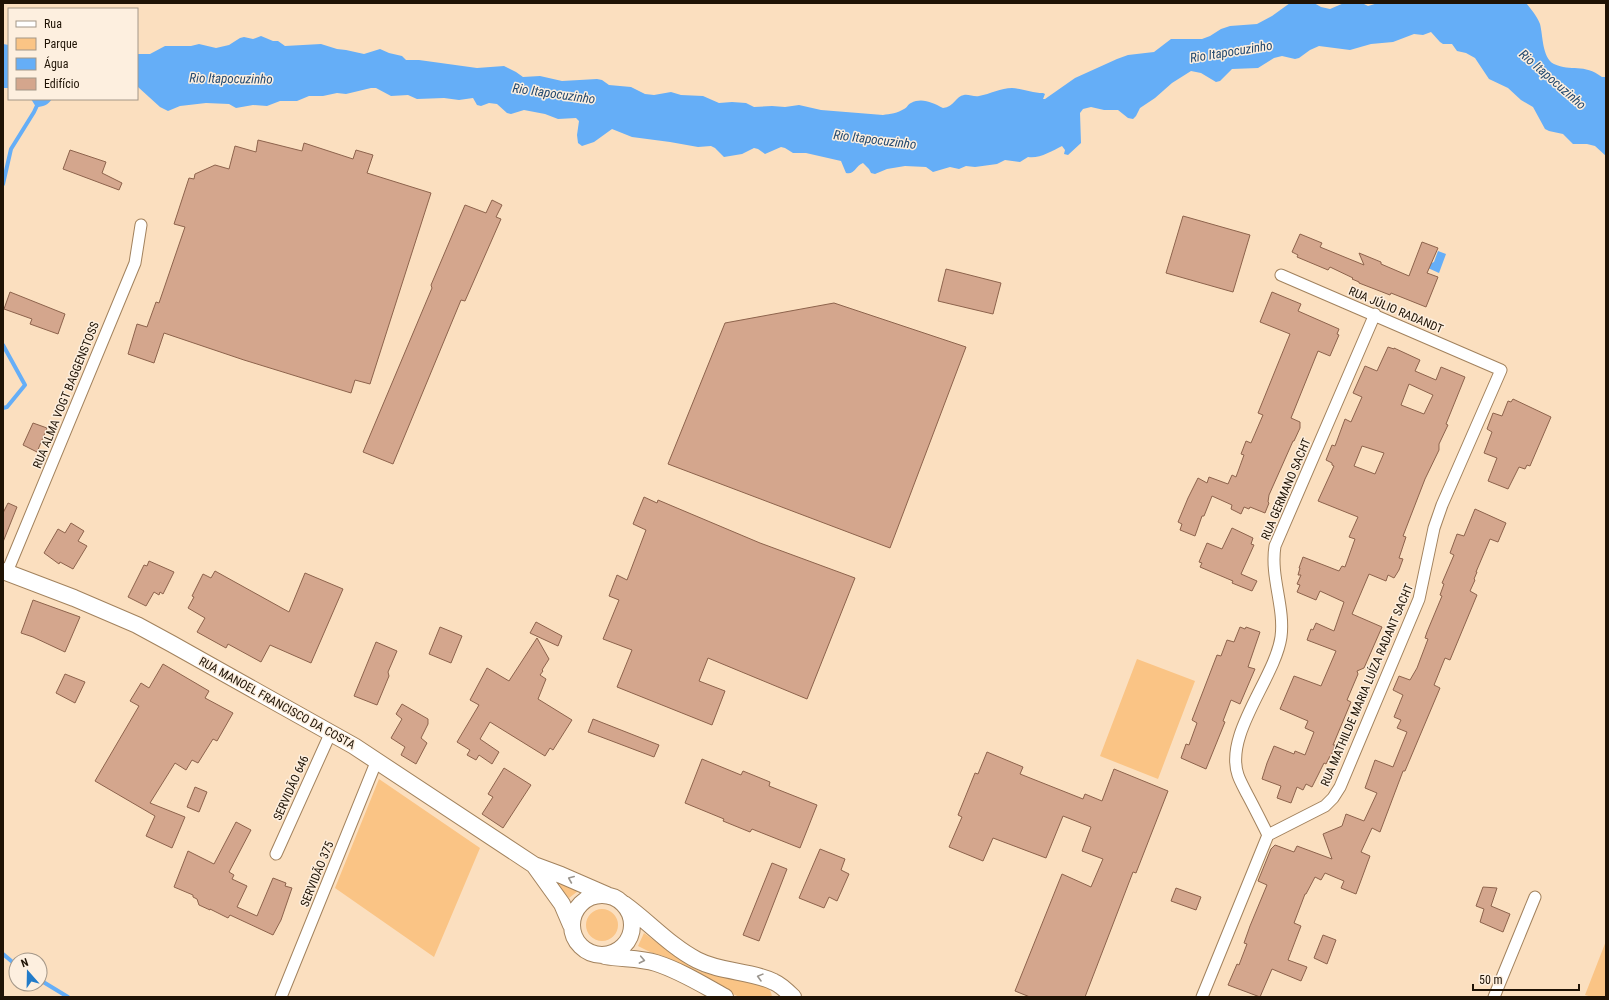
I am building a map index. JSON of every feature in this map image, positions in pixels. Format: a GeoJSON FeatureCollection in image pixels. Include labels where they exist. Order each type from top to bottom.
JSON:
{"type":"FeatureCollection","features":[{"type":"Feature","properties":{"kind":"main road","name":"RUA MANOEL FRANCISCO DA COSTA"},"geometry":{"type":"LineString","coordinates":[[5,572],[74,598],[137,626],[331,732],[377,760],[534,865],[561,874],[607,895]]}},
{"type":"Feature","properties":{"kind":"main road","name":"RUA MANOEL FRANCISCO DA COSTA"},"geometry":{"type":"LineString","coordinates":[[534,865],[562,904],[571,925]]}},
{"type":"Feature","properties":{"kind":"main road"},"geometry":{"type":"LineString","coordinates":[[725,997],[676,971],[656,963],[594,955],[586,951],[578,944],[572,935],[571,925],[573,914],[578,905],[586,898],[596,895],[615,897],[643,918],[664,938],[698,961],[717,968],[768,979],[774,982],[790,996]]}},
{"type":"Feature","properties":{"kind":"main road"},"geometry":{"type":"LineString","coordinates":[[603,956],[617,951],[628,940],[632,922],[630,912],[624,904]]}},
{"type":"Feature","properties":{"kind":"street","name":"RUA ALMA VOGT BAGGENSTOSS"},"geometry":{"type":"LineString","coordinates":[[5,572],[135,263],[141,225]]}},
{"type":"Feature","properties":{"kind":"street","name":"RUA JÚLIO RADANDT"},"geometry":{"type":"LineString","coordinates":[[1281,275],[1375,314],[1501,370]]}},
{"type":"Feature","properties":{"kind":"street","name":"RUA GERMANO SACHT"},"geometry":{"type":"LineString","coordinates":[[1268,834],[1238,774],[1235,757],[1238,739],[1276,654],[1281,638],[1282,622],[1273,559],[1275,546],[1375,314]]}},
{"type":"Feature","properties":{"kind":"street","name":"RUA MATHILDE MARIA LUÍZA RADANT SACHT"},"geometry":{"type":"LineString","coordinates":[[1268,834],[1325,806],[1333,798],[1340,787],[1419,599],[1434,528],[1442,505],[1501,370]]}},
{"type":"Feature","properties":{"kind":"street","name":"SERVIDÃO 646"},"geometry":{"type":"LineString","coordinates":[[276,854],[331,732]]}},
{"type":"Feature","properties":{"kind":"street","name":"SERVIDÃO 375"},"geometry":{"type":"LineString","coordinates":[[281,997],[377,760]]}},
{"type":"Feature","properties":{"kind":"street"},"geometry":{"type":"LineString","coordinates":[[1202,997],[1268,834]]}},
{"type":"Feature","properties":{"kind":"street"},"geometry":{"type":"LineString","coordinates":[[1494,997],[1535,897]]}},
{"type":"Feature","properties":{"kind":"green space"},"geometry":{"type":"Polygon","coordinates":[[[1137,659],[1195,681],[1158,779],[1100,756],[1137,659]]]}},
{"type":"Feature","properties":{"kind":"green space"},"geometry":{"type":"Polygon","coordinates":[[[379,779],[480,848],[434,957],[335,888],[379,779]]]}},
{"type":"Feature","properties":{"kind":"green space"},"geometry":{"type":"Polygon","coordinates":[[[550,876],[578,891],[569,898],[550,876]]]}},
{"type":"Feature","properties":{"kind":"green space"},"geometry":{"type":"Polygon","coordinates":[[[599,909],[605,909],[615,916],[618,925],[617,931],[611,938],[605,941],[599,941],[589,934],[586,928],[586,922],[593,912],[599,909]]]}},
{"type":"Feature","properties":{"kind":"green space"},"geometry":{"type":"Polygon","coordinates":[[[644,933],[689,966],[701,972],[763,985],[767,987],[772,997],[740,997],[735,995],[663,956],[638,946],[644,933]]]}},
{"type":"Feature","properties":{"kind":"green space"},"geometry":{"type":"Polygon","coordinates":[[[1606,941],[1606,997],[1592,997],[1585,995],[1606,941]]]}},
{"type":"Feature","properties":{"kind":"water","name":"Rio Itapocuzinho"},"geometry":{"type":"Polygon","coordinates":[[[1290,3],[1314,3],[1321,7],[1330,9],[1344,3],[1362,3],[1368,6],[1378,3],[1526,3],[1536,15],[1540,24],[1545,52],[1550,61],[1560,66],[1589,70],[1602,77],[1606,77],[1606,156],[1595,146],[1587,144],[1573,144],[1563,134],[1545,129],[1533,107],[1521,100],[1508,88],[1489,79],[1475,58],[1466,53],[1457,51],[1452,44],[1443,44],[1431,32],[1423,35],[1414,34],[1393,42],[1371,44],[1350,50],[1319,46],[1310,50],[1299,58],[1295,59],[1282,56],[1274,58],[1258,68],[1232,69],[1220,81],[1216,82],[1201,73],[1191,71],[1172,83],[1155,98],[1140,108],[1133,119],[1128,118],[1118,110],[1104,110],[1091,107],[1083,109],[1080,113],[1081,143],[1068,155],[1064,154],[1065,150],[1062,146],[1041,156],[1028,157],[1020,162],[1005,160],[997,164],[975,167],[966,166],[959,169],[950,167],[933,172],[926,167],[905,166],[887,169],[875,174],[871,173],[863,163],[860,164],[853,172],[846,173],[841,161],[806,153],[793,153],[781,147],[765,154],[754,148],[742,154],[724,157],[711,146],[698,147],[632,137],[612,129],[594,142],[582,146],[578,143],[577,135],[579,121],[576,118],[558,119],[545,114],[524,110],[511,114],[507,113],[497,104],[489,103],[481,106],[477,105],[473,98],[459,100],[444,98],[417,99],[408,95],[391,96],[376,88],[371,88],[346,94],[337,93],[323,96],[309,96],[297,101],[280,101],[267,106],[253,105],[236,108],[229,104],[206,103],[180,106],[168,111],[160,107],[138,87],[138,54],[150,54],[165,46],[191,46],[199,44],[216,48],[229,45],[240,38],[244,37],[253,39],[261,36],[273,41],[278,41],[285,46],[321,44],[337,49],[364,54],[380,49],[402,56],[406,60],[419,60],[477,68],[504,66],[523,77],[540,76],[562,81],[597,79],[602,80],[609,85],[631,87],[645,94],[654,95],[671,92],[681,95],[703,96],[719,103],[746,103],[754,107],[785,107],[799,105],[821,110],[883,115],[899,111],[915,101],[927,101],[943,108],[950,106],[961,96],[979,96],[1008,88],[1043,93],[1045,94],[1043,99],[1045,99],[1075,78],[1128,55],[1154,52],[1171,39],[1202,39],[1230,26],[1257,24],[1272,16],[1290,3]]]}},
{"type":"Feature","properties":{"kind":"water"},"geometry":{"type":"Polygon","coordinates":[[[3,44],[8,45],[8,88],[3,88],[3,44]]]}},
{"type":"Feature","properties":{"kind":"water"},"geometry":{"type":"Polygon","coordinates":[[[32,100],[51,100],[49,103],[41,107],[36,107],[32,100]]]}},
{"type":"Feature","properties":{"kind":"water"},"geometry":{"type":"Polygon","coordinates":[[[1438,251],[1446,254],[1439,273],[1428,268],[1429,264],[1434,262],[1438,251]]]}},
{"type":"Feature","properties":{"kind":"building"},"geometry":{"type":"Polygon","coordinates":[[[258,140],[302,151],[304,143],[353,159],[356,150],[373,155],[367,173],[431,193],[370,384],[355,380],[351,393],[244,360],[164,333],[154,363],[128,354],[137,324],[147,327],[156,302],[159,303],[185,227],[174,224],[189,178],[194,179],[195,174],[215,165],[229,169],[235,146],[256,152],[258,140]]]}},
{"type":"Feature","properties":{"kind":"building"},"geometry":{"type":"Polygon","coordinates":[[[70,150],[106,162],[102,173],[122,183],[119,190],[63,169],[70,150]]]}},
{"type":"Feature","properties":{"kind":"building"},"geometry":{"type":"Polygon","coordinates":[[[492,200],[502,205],[496,217],[501,219],[465,301],[461,300],[393,464],[363,452],[465,205],[486,213],[492,200]]]}},
{"type":"Feature","properties":{"kind":"building"},"geometry":{"type":"Polygon","coordinates":[[[1183,216],[1250,235],[1233,292],[1166,273],[1183,216]]]}},
{"type":"Feature","properties":{"kind":"building"},"geometry":{"type":"Polygon","coordinates":[[[1300,234],[1322,243],[1320,247],[1364,265],[1359,253],[1409,276],[1422,242],[1438,248],[1427,273],[1438,277],[1426,307],[1391,293],[1390,295],[1359,283],[1352,279],[1353,278],[1330,267],[1328,270],[1297,257],[1298,255],[1292,252],[1300,234]]]}},
{"type":"Feature","properties":{"kind":"building"},"geometry":{"type":"Polygon","coordinates":[[[946,269],[1001,283],[993,314],[938,301],[946,269]]]}},
{"type":"Feature","properties":{"kind":"building"},"geometry":{"type":"Polygon","coordinates":[[[10,292],[65,314],[58,334],[30,324],[32,319],[4,309],[10,292]]]}},
{"type":"Feature","properties":{"kind":"building"},"geometry":{"type":"Polygon","coordinates":[[[1272,292],[1301,304],[1298,311],[1339,329],[1337,334],[1339,335],[1330,356],[1318,351],[1291,418],[1300,422],[1300,428],[1269,495],[1269,503],[1265,513],[1250,507],[1249,509],[1244,507],[1241,514],[1231,509],[1232,505],[1212,496],[1204,516],[1202,516],[1195,536],[1180,530],[1182,524],[1178,522],[1188,498],[1198,478],[1207,483],[1209,477],[1228,484],[1232,475],[1236,477],[1244,455],[1241,454],[1246,441],[1251,443],[1263,415],[1258,413],[1290,334],[1260,322],[1272,292]]]}},
{"type":"Feature","properties":{"kind":"building"},"geometry":{"type":"Polygon","coordinates":[[[834,303],[966,347],[890,548],[668,464],[725,323],[834,303]]]}},
{"type":"Feature","properties":{"kind":"building"},"geometry":{"type":"Polygon","coordinates":[[[1388,347],[1394,348],[1420,360],[1415,371],[1436,380],[1441,367],[1465,377],[1446,424],[1448,425],[1439,444],[1439,450],[1425,479],[1403,536],[1406,537],[1399,558],[1403,559],[1399,570],[1394,578],[1388,575],[1386,581],[1369,574],[1352,614],[1382,627],[1364,668],[1357,671],[1358,674],[1347,700],[1351,702],[1333,745],[1335,745],[1331,756],[1326,764],[1324,763],[1312,787],[1306,784],[1303,790],[1297,787],[1291,803],[1277,798],[1281,786],[1262,779],[1267,763],[1274,746],[1294,754],[1295,751],[1305,755],[1314,732],[1305,728],[1308,721],[1280,709],[1294,676],[1321,686],[1336,651],[1307,640],[1311,629],[1313,630],[1316,623],[1334,631],[1344,602],[1320,591],[1316,600],[1297,592],[1300,585],[1297,584],[1301,575],[1298,575],[1299,568],[1303,557],[1339,571],[1342,566],[1345,567],[1355,539],[1349,537],[1358,517],[1318,501],[1334,466],[1326,460],[1332,445],[1335,446],[1345,419],[1351,422],[1362,397],[1353,393],[1365,366],[1377,371],[1388,347]],[[1409,384],[1401,405],[1424,414],[1433,395],[1409,384]],[[1362,446],[1354,466],[1375,474],[1384,453],[1362,446]]]}},
{"type":"Feature","properties":{"kind":"building"},"geometry":{"type":"Polygon","coordinates":[[[1513,399],[1551,417],[1530,466],[1527,465],[1525,469],[1519,467],[1508,489],[1488,481],[1497,458],[1484,453],[1492,432],[1487,429],[1493,413],[1502,416],[1508,401],[1511,402],[1513,399]]]}},
{"type":"Feature","properties":{"kind":"building"},"geometry":{"type":"Polygon","coordinates":[[[33,423],[47,428],[37,452],[23,445],[33,423]]]}},
{"type":"Feature","properties":{"kind":"building"},"geometry":{"type":"Polygon","coordinates":[[[644,497],[657,503],[658,500],[760,543],[855,578],[807,699],[708,658],[699,681],[725,691],[712,725],[617,687],[632,650],[603,639],[619,600],[609,596],[617,575],[627,580],[646,530],[633,524],[644,497]]]}},
{"type":"Feature","properties":{"kind":"building"},"geometry":{"type":"Polygon","coordinates":[[[8,503],[17,507],[3,542],[3,513],[8,503]]]}},
{"type":"Feature","properties":{"kind":"building"},"geometry":{"type":"Polygon","coordinates":[[[1475,509],[1506,523],[1498,542],[1490,539],[1476,572],[1475,580],[1470,591],[1477,595],[1450,660],[1445,658],[1434,685],[1440,688],[1405,771],[1403,771],[1380,832],[1372,828],[1361,852],[1370,856],[1356,894],[1341,888],[1344,881],[1325,873],[1321,880],[1315,877],[1305,894],[1294,923],[1301,926],[1288,960],[1307,967],[1301,981],[1272,969],[1260,997],[1228,985],[1237,964],[1239,965],[1247,944],[1244,943],[1267,885],[1258,881],[1271,849],[1275,845],[1294,852],[1297,846],[1332,859],[1323,834],[1342,826],[1346,814],[1364,821],[1377,793],[1365,788],[1375,760],[1393,767],[1407,732],[1397,728],[1401,720],[1394,717],[1403,695],[1393,690],[1399,676],[1410,680],[1417,668],[1428,639],[1425,638],[1427,632],[1442,596],[1440,595],[1444,584],[1442,583],[1454,555],[1450,553],[1457,534],[1464,536],[1475,509]]]}},
{"type":"Feature","properties":{"kind":"building"},"geometry":{"type":"Polygon","coordinates":[[[71,523],[84,531],[78,541],[87,546],[73,569],[60,562],[59,564],[44,553],[58,529],[65,533],[71,523]]]}},
{"type":"Feature","properties":{"kind":"building"},"geometry":{"type":"Polygon","coordinates":[[[1232,528],[1253,538],[1251,544],[1254,545],[1241,574],[1257,581],[1252,591],[1200,567],[1202,563],[1199,562],[1207,543],[1222,549],[1232,528]]]}},
{"type":"Feature","properties":{"kind":"building"},"geometry":{"type":"Polygon","coordinates":[[[149,561],[174,572],[163,594],[160,592],[159,595],[154,592],[146,606],[128,597],[144,565],[147,566],[149,561]]]}},
{"type":"Feature","properties":{"kind":"building"},"geometry":{"type":"Polygon","coordinates":[[[215,571],[289,612],[305,573],[343,589],[311,663],[270,645],[261,662],[228,644],[226,648],[197,632],[205,618],[188,608],[203,574],[211,578],[215,571]]]}},
{"type":"Feature","properties":{"kind":"building"},"geometry":{"type":"Polygon","coordinates":[[[33,600],[80,617],[65,652],[21,633],[33,600]]]}},
{"type":"Feature","properties":{"kind":"building"},"geometry":{"type":"Polygon","coordinates":[[[536,622],[562,636],[558,646],[530,633],[536,622]]]}},
{"type":"Feature","properties":{"kind":"building"},"geometry":{"type":"Polygon","coordinates":[[[440,627],[462,636],[451,663],[429,654],[440,627]]]}},
{"type":"Feature","properties":{"kind":"building"},"geometry":{"type":"Polygon","coordinates":[[[1240,627],[1245,629],[1246,627],[1260,632],[1248,667],[1255,669],[1240,704],[1231,700],[1223,721],[1225,722],[1206,769],[1181,758],[1186,744],[1189,745],[1197,723],[1192,720],[1217,655],[1221,656],[1227,640],[1234,642],[1240,627]]]}},
{"type":"Feature","properties":{"kind":"building"},"geometry":{"type":"Polygon","coordinates":[[[537,638],[549,659],[540,675],[546,679],[538,699],[572,720],[553,750],[550,748],[545,756],[490,722],[480,739],[499,752],[492,764],[479,755],[476,760],[467,755],[470,750],[457,742],[479,705],[470,700],[487,668],[509,681],[537,638]]]}},
{"type":"Feature","properties":{"kind":"building"},"geometry":{"type":"Polygon","coordinates":[[[376,642],[397,651],[377,705],[354,696],[376,642]]]}},
{"type":"Feature","properties":{"kind":"building"},"geometry":{"type":"Polygon","coordinates":[[[163,664],[209,691],[205,698],[233,713],[217,741],[213,739],[198,763],[192,760],[186,770],[175,763],[150,803],[185,817],[172,848],[146,836],[155,816],[95,781],[139,706],[130,701],[141,683],[149,688],[163,664]]]}},
{"type":"Feature","properties":{"kind":"building"},"geometry":{"type":"Polygon","coordinates":[[[65,674],[85,682],[75,703],[56,693],[65,674]]]}},
{"type":"Feature","properties":{"kind":"building"},"geometry":{"type":"Polygon","coordinates":[[[402,704],[428,719],[428,724],[421,738],[427,743],[416,764],[401,755],[405,747],[391,738],[402,719],[396,714],[402,704]]]}},
{"type":"Feature","properties":{"kind":"building"},"geometry":{"type":"Polygon","coordinates":[[[593,719],[659,745],[654,757],[588,732],[593,719]]]}},
{"type":"Feature","properties":{"kind":"building"},"geometry":{"type":"Polygon","coordinates":[[[987,752],[1023,767],[1020,774],[1083,799],[1085,794],[1102,801],[1114,769],[1168,791],[1136,873],[1133,872],[1085,997],[1030,997],[1015,991],[1062,874],[1091,887],[1103,859],[1082,851],[1091,827],[1063,816],[1046,858],[993,838],[983,861],[949,847],[962,817],[958,815],[975,773],[978,774],[987,752]]]}},
{"type":"Feature","properties":{"kind":"building"},"geometry":{"type":"Polygon","coordinates":[[[702,759],[741,775],[743,771],[770,782],[769,786],[817,805],[800,848],[752,829],[750,832],[723,821],[724,819],[685,803],[702,759]]]}},
{"type":"Feature","properties":{"kind":"building"},"geometry":{"type":"Polygon","coordinates":[[[504,768],[531,785],[503,828],[482,814],[493,797],[488,794],[504,768]]]}},
{"type":"Feature","properties":{"kind":"building"},"geometry":{"type":"Polygon","coordinates":[[[195,787],[207,792],[199,812],[187,807],[195,787]]]}},
{"type":"Feature","properties":{"kind":"building"},"geometry":{"type":"Polygon","coordinates":[[[236,822],[251,830],[229,872],[234,875],[232,879],[247,886],[237,907],[257,916],[273,878],[286,883],[285,886],[292,888],[281,920],[273,935],[230,915],[228,918],[199,905],[197,899],[193,897],[193,895],[174,887],[188,851],[214,864],[236,822]]]}},
{"type":"Feature","properties":{"kind":"building"},"geometry":{"type":"Polygon","coordinates":[[[820,849],[845,859],[841,870],[849,874],[837,901],[829,897],[824,908],[799,898],[820,849]]]}},
{"type":"Feature","properties":{"kind":"building"},"geometry":{"type":"Polygon","coordinates":[[[772,863],[787,869],[759,941],[743,935],[772,863]]]}},
{"type":"Feature","properties":{"kind":"building"},"geometry":{"type":"Polygon","coordinates":[[[1483,887],[1497,888],[1491,906],[1510,914],[1503,932],[1480,922],[1484,909],[1476,906],[1483,887]]]}},
{"type":"Feature","properties":{"kind":"building"},"geometry":{"type":"Polygon","coordinates":[[[1176,888],[1201,897],[1196,910],[1171,901],[1176,888]]]}},
{"type":"Feature","properties":{"kind":"building"},"geometry":{"type":"Polygon","coordinates":[[[1323,935],[1336,940],[1327,964],[1314,958],[1323,935]]]}},
{"type":"Feature","properties":{"kind":"waterway"},"geometry":{"type":"LineString","coordinates":[[3,184],[11,149],[34,112],[40,100]]}},
{"type":"Feature","properties":{"kind":"waterway"},"geometry":{"type":"LineString","coordinates":[[3,345],[25,385],[7,407],[3,408]]}},
{"type":"Feature","properties":{"kind":"waterway"},"geometry":{"type":"LineString","coordinates":[[3,954],[8,958]]}},
{"type":"Feature","properties":{"kind":"waterway"},"geometry":{"type":"LineString","coordinates":[[48,985],[68,997]]}}]}
